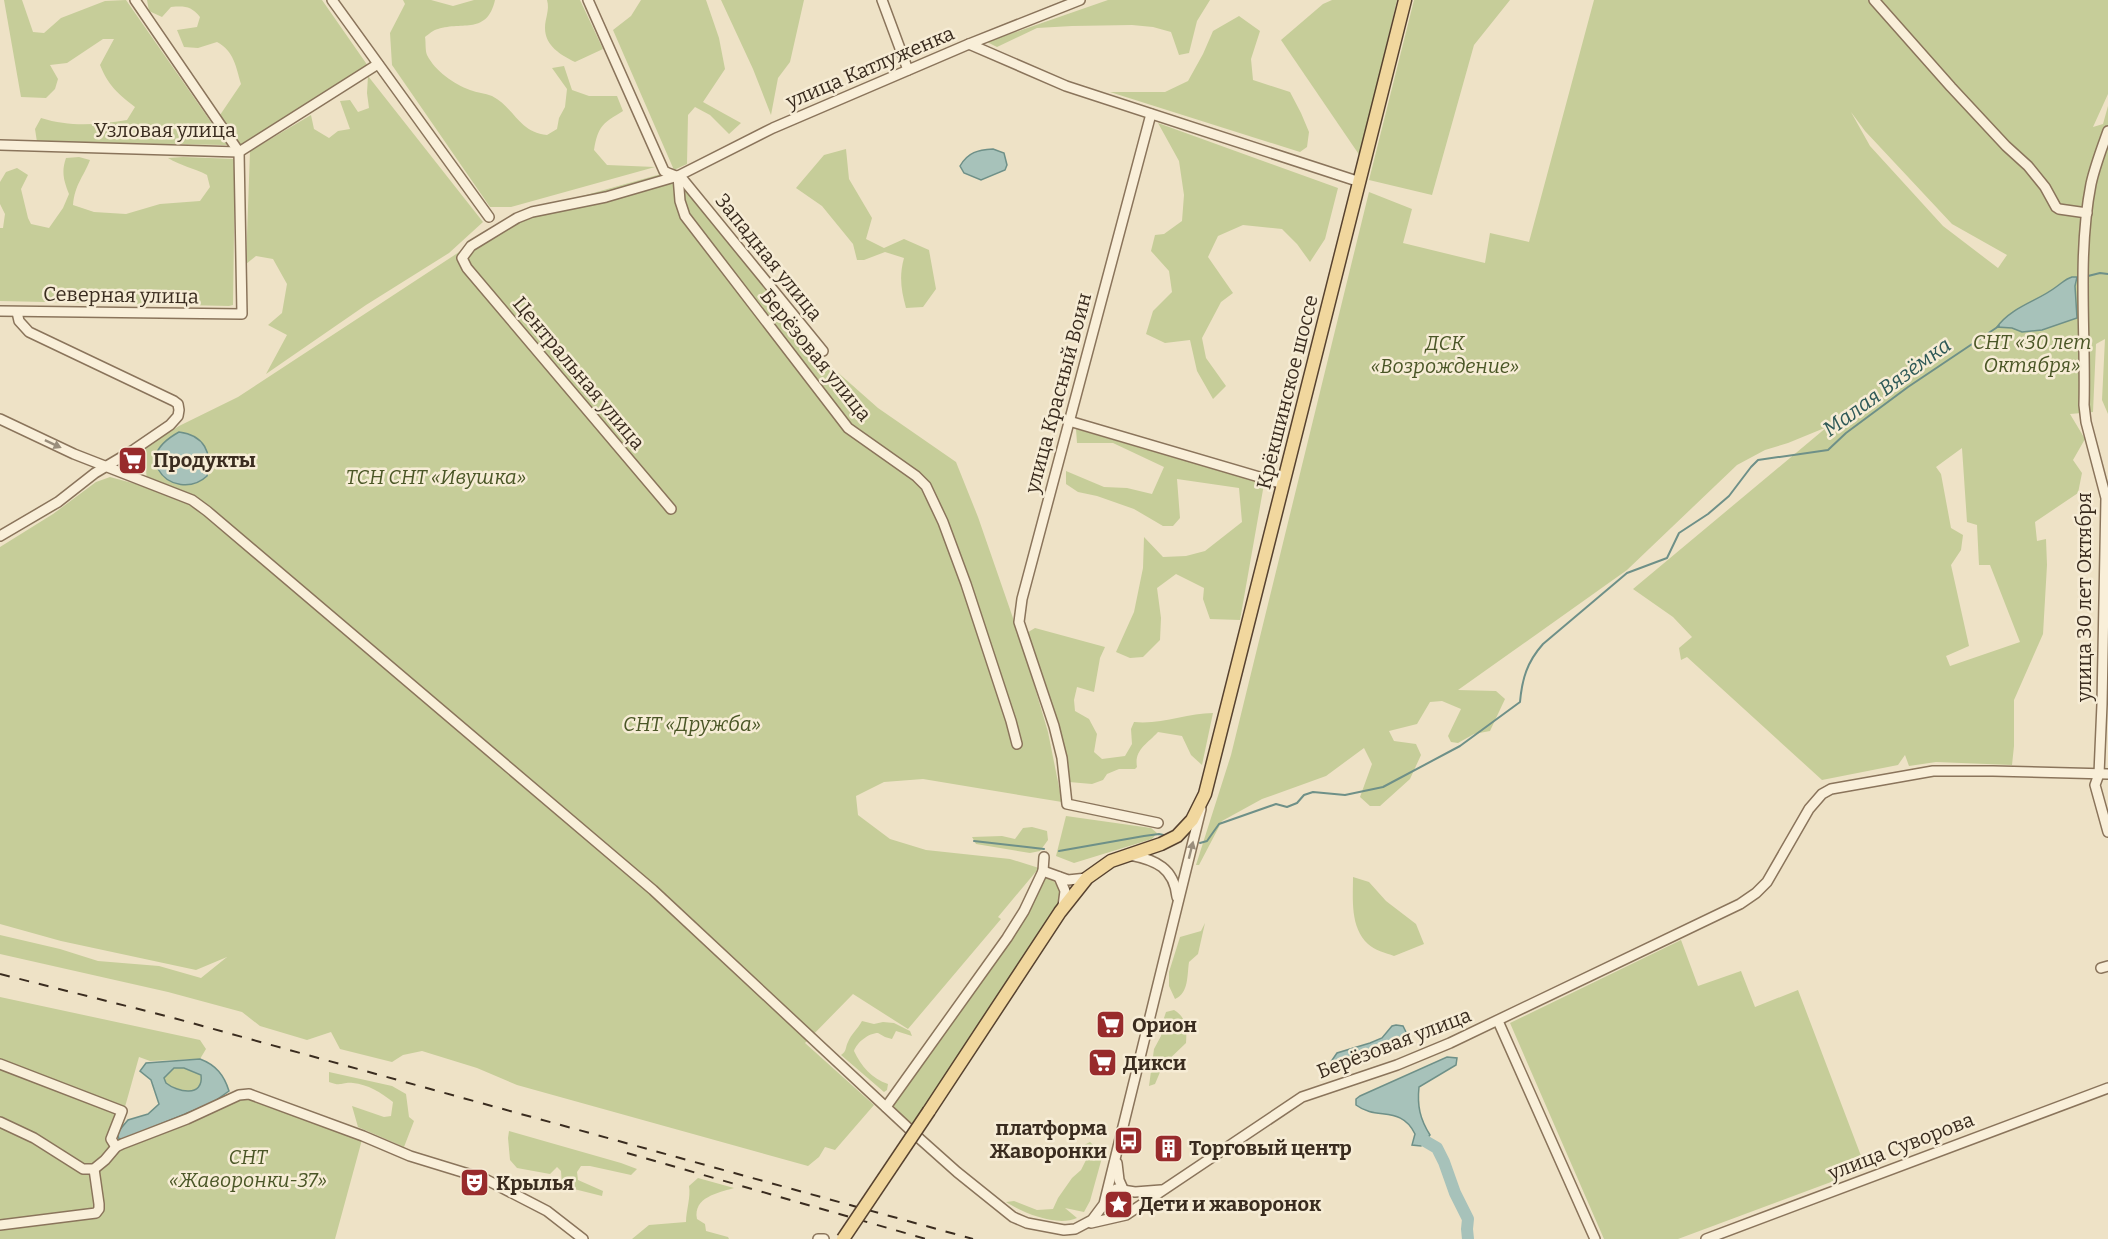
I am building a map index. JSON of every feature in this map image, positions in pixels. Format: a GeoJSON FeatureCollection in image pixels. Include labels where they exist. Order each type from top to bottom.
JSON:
{"type":"FeatureCollection","features":[{"type":"Feature","properties":{"kind":"main road","name":"Крёкшинское шоссе"},"geometry":{"type":"LineString","coordinates":[[843,1239],[1063,909],[1087,878],[1105,864],[1177,836],[1192,820],[1205,794],[1405,0]]}},
{"type":"Feature","properties":{"kind":"street"},"geometry":{"type":"LineString","coordinates":[[135,0],[239,152]]}},
{"type":"Feature","properties":{"kind":"street"},"geometry":{"type":"LineString","coordinates":[[332,0],[489,217]]}},
{"type":"Feature","properties":{"kind":"street","name":"Западная улица"},"geometry":{"type":"LineString","coordinates":[[588,0],[664,171],[678,176],[685,182],[823,351]]}},
{"type":"Feature","properties":{"kind":"street"},"geometry":{"type":"LineString","coordinates":[[882,0],[908,70]]}},
{"type":"Feature","properties":{"kind":"street","name":"улица Катлуженка"},"geometry":{"type":"LineString","coordinates":[[462,258],[471,246],[517,218],[532,212],[606,197],[678,176],[773,128],[969,44],[1080,0]]}},
{"type":"Feature","properties":{"kind":"street"},"geometry":{"type":"LineString","coordinates":[[1874,0],[1951,87],[2028,166],[2045,187],[2056,207],[2059,210],[2087,215]]}},
{"type":"Feature","properties":{"kind":"street"},"geometry":{"type":"LineString","coordinates":[[969,44],[1066,86],[1360,182]]}},
{"type":"Feature","properties":{"kind":"street","name":"Узловая улица"},"geometry":{"type":"LineString","coordinates":[[0,145],[239,152],[378,64]]}},
{"type":"Feature","properties":{"kind":"street","name":"улица Красный Воин"},"geometry":{"type":"LineString","coordinates":[[1150,114],[1022,599],[1019,622],[1054,726],[1064,774],[1066,804],[1158,823]]}},
{"type":"Feature","properties":{"kind":"street","name":"улица 30 лет Октября"},"geometry":{"type":"LineString","coordinates":[[2108,131],[2091,184],[2084,275],[2084,405],[2086,422],[2107,493],[2103,774],[2095,781],[2095,790],[2108,832]]}},
{"type":"Feature","properties":{"kind":"street","name":"Северная улица"},"geometry":{"type":"LineString","coordinates":[[0,311],[242,315],[239,152]]}},
{"type":"Feature","properties":{"kind":"street","name":"Берёзовая улица"},"geometry":{"type":"LineString","coordinates":[[678,176],[680,201],[685,216],[848,428],[916,476],[926,486],[943,522],[966,584],[1017,744]]}},
{"type":"Feature","properties":{"kind":"street","name":"Центральная улица"},"geometry":{"type":"LineString","coordinates":[[462,258],[467,268],[671,509]]}},
{"type":"Feature","properties":{"kind":"street"},"geometry":{"type":"LineString","coordinates":[[0,536],[58,502],[95,473],[170,425],[178,416],[178,404],[29,332],[19,321],[17,312]]}},
{"type":"Feature","properties":{"kind":"street"},"geometry":{"type":"LineString","coordinates":[[0,419],[74,454],[192,500],[207,511],[653,890],[953,1169],[1013,1217],[1027,1223],[1067,1230],[1079,1228],[1098,1215],[1112,1190],[1151,1192],[1164,1189]]}},
{"type":"Feature","properties":{"kind":"street"},"geometry":{"type":"LineString","coordinates":[[1069,421],[1283,484]]}},
{"type":"Feature","properties":{"kind":"street"},"geometry":{"type":"LineString","coordinates":[[1498,1021],[1740,904],[1752,896],[1767,882],[1809,809],[1826,791],[1933,771],[2103,774]]}},
{"type":"Feature","properties":{"kind":"street"},"geometry":{"type":"LineString","coordinates":[[1116,1216],[1110,1213],[1105,1200],[1205,794]]}},
{"type":"Feature","properties":{"kind":"street"},"geometry":{"type":"LineString","coordinates":[[1127,854],[1148,860],[1167,870],[1176,886],[1177,906]]}},
{"type":"Feature","properties":{"kind":"street"},"geometry":{"type":"LineString","coordinates":[[886,1107],[1007,938],[1024,911],[1043,871],[1044,857]]}},
{"type":"Feature","properties":{"kind":"street"},"geometry":{"type":"LineString","coordinates":[[1043,871],[1071,880],[1087,878]]}},
{"type":"Feature","properties":{"kind":"street"},"geometry":{"type":"LineString","coordinates":[[1059,877],[1065,891],[1063,909]]}},
{"type":"Feature","properties":{"kind":"street","name":"Берёзовая улица"},"geometry":{"type":"LineString","coordinates":[[1129,1212],[1302,1097],[1408,1061],[1498,1021],[1595,1239]]}},
{"type":"Feature","properties":{"kind":"street"},"geometry":{"type":"LineString","coordinates":[[0,1064],[122,1111],[111,1139],[116,1147]]}},
{"type":"Feature","properties":{"kind":"street","name":"улица Суворова"},"geometry":{"type":"LineString","coordinates":[[1706,1239],[2108,1088]]}},
{"type":"Feature","properties":{"kind":"street"},"geometry":{"type":"LineString","coordinates":[[0,1122],[34,1138],[78,1167],[88,1170],[94,1169],[105,1160],[116,1147],[244,1094],[363,1136],[410,1156],[485,1179],[548,1211],[584,1239]]}},
{"type":"Feature","properties":{"kind":"street"},"geometry":{"type":"LineString","coordinates":[[1086,1224],[1124,1216],[1129,1212],[1133,1200],[1118,1176],[1117,1149]]}},
{"type":"Feature","properties":{"kind":"street"},"geometry":{"type":"LineString","coordinates":[[0,1225],[96,1213],[99,1204],[94,1169]]}},
{"type":"Feature","properties":{"kind":"street"},"geometry":{"type":"LineString","coordinates":[[818,1239],[824,1239]]}},
{"type":"Feature","properties":{"kind":"green space"},"geometry":{"type":"Polygon","coordinates":[[[4,0],[22,0],[33,32],[44,33],[61,18],[105,1],[126,0],[227,145],[37,142],[35,129],[41,118],[73,124],[105,123],[127,120],[135,107],[114,89],[100,65],[114,39],[103,39],[67,63],[50,65],[58,79],[55,89],[46,98],[21,97],[4,0]]]}},
{"type":"Feature","properties":{"kind":"green space"},"geometry":{"type":"Polygon","coordinates":[[[147,0],[322,0],[368,66],[241,146],[220,115],[241,84],[231,55],[217,42],[198,48],[184,47],[177,30],[197,27],[200,17],[197,13],[187,8],[171,7],[162,17],[149,11],[147,0]]]}},
{"type":"Feature","properties":{"kind":"green space"},"geometry":{"type":"Polygon","coordinates":[[[403,0],[431,0],[453,6],[474,0],[495,0],[491,11],[480,22],[473,25],[438,29],[425,37],[426,51],[430,61],[458,84],[500,101],[529,129],[547,135],[557,129],[559,118],[565,107],[567,89],[552,68],[564,66],[572,90],[589,96],[617,96],[623,111],[602,126],[597,135],[594,150],[607,165],[655,167],[511,207],[490,207],[392,65],[390,33],[405,4],[403,0]]]}},
{"type":"Feature","properties":{"kind":"green space"},"geometry":{"type":"Polygon","coordinates":[[[547,0],[580,0],[603,49],[575,62],[555,49],[546,34],[547,0]]]}},
{"type":"Feature","properties":{"kind":"green space"},"geometry":{"type":"Polygon","coordinates":[[[641,0],[706,0],[719,38],[725,69],[703,102],[741,123],[729,134],[710,115],[695,107],[688,115],[687,164],[674,170],[613,30],[631,16],[641,0]]]}},
{"type":"Feature","properties":{"kind":"green space"},"geometry":{"type":"Polygon","coordinates":[[[721,0],[804,0],[790,62],[778,78],[771,115],[753,69],[721,0]]]}},
{"type":"Feature","properties":{"kind":"green space"},"geometry":{"type":"Polygon","coordinates":[[[1108,0],[1210,0],[1197,21],[1189,53],[1179,55],[1171,32],[1132,25],[1037,28],[997,47],[987,42],[1108,0]]]}},
{"type":"Feature","properties":{"kind":"green space"},"geometry":{"type":"Polygon","coordinates":[[[1332,0],[1397,0],[1360,156],[1281,40],[1323,4],[1332,0]]]}},
{"type":"Feature","properties":{"kind":"green space"},"geometry":{"type":"Polygon","coordinates":[[[1414,0],[1510,0],[1474,45],[1432,195],[1369,180],[1414,0]]]}},
{"type":"Feature","properties":{"kind":"green space"},"geometry":{"type":"Polygon","coordinates":[[[1594,0],[2108,0],[2108,94],[2093,127],[2103,124],[2108,106],[2108,414],[2102,400],[2105,339],[2096,344],[2093,412],[2070,414],[2085,439],[2073,460],[2082,473],[2078,493],[2035,522],[2037,541],[2046,539],[2047,565],[2043,634],[2014,700],[2012,765],[1936,762],[1909,766],[1905,755],[1898,765],[1822,780],[1687,657],[1681,660],[1679,648],[1692,637],[1673,617],[1633,589],[1827,427],[1765,450],[1737,465],[1627,570],[1458,690],[1496,691],[1505,699],[1490,731],[1474,734],[1458,743],[1451,742],[1448,736],[1461,709],[1442,701],[1430,702],[1417,724],[1389,731],[1394,741],[1416,744],[1421,755],[1410,779],[1380,806],[1370,806],[1360,797],[1372,764],[1364,748],[1326,776],[1262,799],[1222,821],[1199,865],[1196,865],[1231,755],[1369,192],[1412,209],[1403,243],[1485,263],[1490,233],[1529,242],[1594,0]],[[1851,112],[1870,146],[1943,226],[1998,268],[2007,255],[1952,224],[1865,131],[1851,112]],[[1962,448],[1936,467],[1941,474],[1951,528],[1963,535],[1961,550],[1951,565],[1969,646],[1946,656],[1950,666],[2020,642],[1990,565],[1979,565],[1977,525],[1967,522],[1962,448]]]}},
{"type":"Feature","properties":{"kind":"green space"},"geometry":{"type":"Polygon","coordinates":[[[1239,16],[1260,31],[1251,59],[1253,80],[1290,92],[1301,113],[1309,132],[1307,147],[1300,152],[1110,92],[1165,92],[1188,81],[1213,31],[1239,16]]]}},
{"type":"Feature","properties":{"kind":"green space"},"geometry":{"type":"Polygon","coordinates":[[[368,76],[483,222],[449,253],[366,305],[266,374],[287,335],[268,325],[282,313],[287,284],[273,259],[256,256],[246,264],[250,151],[311,115],[314,129],[329,138],[338,131],[350,129],[340,101],[350,100],[358,112],[369,108],[368,76]]]}},
{"type":"Feature","properties":{"kind":"green space"},"geometry":{"type":"Polygon","coordinates":[[[1158,123],[1338,188],[1325,239],[1310,262],[1282,229],[1243,225],[1218,236],[1208,257],[1233,293],[1221,302],[1202,338],[1206,358],[1226,386],[1213,399],[1197,371],[1190,340],[1165,343],[1146,334],[1153,311],[1172,292],[1169,271],[1151,251],[1155,235],[1164,234],[1182,221],[1184,195],[1179,161],[1158,123]]]}},
{"type":"Feature","properties":{"kind":"green space"},"geometry":{"type":"Polygon","coordinates":[[[846,149],[849,179],[872,218],[866,239],[884,248],[904,239],[929,250],[936,289],[923,307],[906,308],[901,283],[904,258],[885,252],[864,260],[857,260],[853,244],[822,206],[796,188],[824,155],[846,149]]]}},
{"type":"Feature","properties":{"kind":"green space"},"geometry":{"type":"Polygon","coordinates":[[[79,157],[90,160],[77,186],[73,205],[94,212],[126,214],[160,204],[200,201],[210,187],[207,175],[168,158],[235,159],[233,305],[0,301],[0,228],[3,228],[5,214],[0,204],[0,182],[6,172],[17,168],[28,175],[21,189],[28,218],[31,224],[49,228],[63,208],[69,194],[64,176],[66,158],[79,157]]]}},
{"type":"Feature","properties":{"kind":"green space"},"geometry":{"type":"Polygon","coordinates":[[[661,174],[673,183],[684,186],[826,362],[878,408],[956,462],[978,517],[1022,644],[1048,732],[1062,802],[923,779],[884,782],[856,796],[858,815],[890,839],[926,850],[1010,859],[1039,868],[998,917],[1001,919],[908,1029],[853,994],[805,1043],[874,1105],[835,1150],[825,1147],[819,1157],[808,1166],[517,1085],[477,1068],[422,1051],[403,1055],[392,1062],[340,1049],[331,1032],[307,1040],[260,1026],[242,1012],[168,992],[0,954],[0,935],[60,949],[98,961],[159,966],[201,978],[227,957],[196,970],[61,941],[0,924],[0,547],[53,514],[96,482],[110,477],[147,487],[145,448],[179,426],[238,397],[508,220],[529,211],[661,174]]]}},
{"type":"Feature","properties":{"kind":"green space"},"geometry":{"type":"Polygon","coordinates":[[[1076,429],[1264,484],[1240,620],[1210,619],[1203,599],[1204,588],[1176,574],[1157,588],[1161,618],[1160,640],[1143,657],[1130,658],[1116,652],[1134,612],[1143,568],[1144,537],[1163,557],[1186,556],[1205,551],[1242,522],[1239,488],[1177,479],[1180,518],[1173,526],[1163,526],[1134,509],[1078,492],[1066,484],[1066,471],[1104,487],[1127,488],[1152,494],[1164,467],[1113,443],[1077,443],[1076,429]]]}},
{"type":"Feature","properties":{"kind":"green space"},"geometry":{"type":"Polygon","coordinates":[[[1035,628],[1105,647],[1100,658],[1094,692],[1077,687],[1074,700],[1075,711],[1089,719],[1097,734],[1094,752],[1102,759],[1125,756],[1132,744],[1131,729],[1134,722],[1154,722],[1213,713],[1202,765],[1191,755],[1182,736],[1158,732],[1139,752],[1135,769],[1119,769],[1107,774],[1103,780],[1092,784],[1069,782],[1025,634],[1035,628]]]}},
{"type":"Feature","properties":{"kind":"green space"},"geometry":{"type":"Polygon","coordinates":[[[1066,816],[1151,828],[1157,833],[1152,839],[1074,863],[1056,856],[1066,816]]]}},
{"type":"Feature","properties":{"kind":"green space"},"geometry":{"type":"Polygon","coordinates":[[[1032,827],[1047,831],[1048,840],[1040,851],[1030,853],[976,844],[972,837],[1002,836],[1015,839],[1023,828],[1032,827]]]}},
{"type":"Feature","properties":{"kind":"green space"},"geometry":{"type":"Polygon","coordinates":[[[1043,874],[1056,884],[1060,891],[1061,901],[919,1120],[916,1118],[912,1125],[894,1107],[893,1100],[952,1020],[1043,874]]]}},
{"type":"Feature","properties":{"kind":"green space"},"geometry":{"type":"Polygon","coordinates":[[[1353,877],[1369,882],[1386,901],[1416,924],[1424,944],[1394,956],[1368,944],[1358,930],[1355,921],[1353,877]]]}},
{"type":"Feature","properties":{"kind":"green space"},"geometry":{"type":"Polygon","coordinates":[[[1205,923],[1198,954],[1189,962],[1185,988],[1183,993],[1175,999],[1169,986],[1169,972],[1180,937],[1201,931],[1205,923]]]}},
{"type":"Feature","properties":{"kind":"green space"},"geometry":{"type":"Polygon","coordinates":[[[1681,940],[1698,986],[1741,971],[1755,1007],[1798,990],[1866,1169],[1678,1239],[1604,1239],[1510,1023],[1681,940]]]}},
{"type":"Feature","properties":{"kind":"green space","name":"СНТ «Жаворонки-37»"},"geometry":{"type":"Polygon","coordinates":[[[0,997],[200,1040],[206,1049],[200,1059],[150,1061],[139,1057],[114,1146],[244,1094],[363,1136],[335,1239],[0,1239],[0,997]]]}},
{"type":"Feature","properties":{"kind":"green space"},"geometry":{"type":"Polygon","coordinates":[[[1174,1010],[1182,1017],[1185,1024],[1186,1043],[1163,1065],[1155,1084],[1149,1086],[1154,1049],[1161,1036],[1163,1021],[1166,1012],[1174,1010]]]}},
{"type":"Feature","properties":{"kind":"green space"},"geometry":{"type":"Polygon","coordinates":[[[862,1021],[874,1024],[894,1023],[910,1031],[912,1036],[896,1031],[892,1039],[875,1033],[858,1044],[854,1051],[868,1071],[877,1079],[888,1084],[884,1092],[841,1055],[862,1021]]]}},
{"type":"Feature","properties":{"kind":"green space"},"geometry":{"type":"Polygon","coordinates":[[[174,1068],[184,1068],[201,1075],[198,1087],[189,1091],[177,1089],[166,1083],[164,1078],[174,1068]]]}},
{"type":"Feature","properties":{"kind":"green space"},"geometry":{"type":"Polygon","coordinates":[[[329,1072],[392,1086],[406,1094],[409,1117],[414,1121],[404,1147],[358,1127],[352,1106],[384,1117],[391,1116],[393,1102],[364,1085],[329,1082],[329,1072]]]}},
{"type":"Feature","properties":{"kind":"green space"},"geometry":{"type":"Polygon","coordinates":[[[509,1131],[637,1169],[631,1175],[581,1166],[577,1172],[578,1180],[603,1191],[602,1196],[562,1186],[561,1171],[557,1167],[550,1174],[517,1168],[510,1160],[509,1131]]]}},
{"type":"Feature","properties":{"kind":"green space"},"geometry":{"type":"Polygon","coordinates":[[[1090,1142],[1103,1154],[1090,1201],[1084,1212],[1065,1208],[1077,1218],[1060,1221],[1040,1218],[1006,1202],[1014,1201],[1037,1210],[1053,1209],[1072,1178],[1081,1170],[1086,1160],[1084,1145],[1090,1142]]]}},
{"type":"Feature","properties":{"kind":"green space"},"geometry":{"type":"Polygon","coordinates":[[[698,1178],[734,1188],[708,1197],[699,1206],[697,1212],[697,1219],[705,1224],[706,1231],[729,1239],[632,1239],[649,1225],[686,1222],[689,1186],[698,1178]]]}},
{"type":"Feature","properties":{"kind":"water"},"geometry":{"type":"Polygon","coordinates":[[[993,149],[1004,153],[1007,165],[1005,170],[981,180],[964,173],[960,166],[966,158],[978,151],[993,149]]]}},
{"type":"Feature","properties":{"kind":"water"},"geometry":{"type":"Polygon","coordinates":[[[2072,277],[2077,277],[2075,286],[2077,318],[2042,330],[2022,332],[2012,328],[1997,327],[2017,309],[2072,277]]]}},
{"type":"Feature","properties":{"kind":"water"},"geometry":{"type":"Polygon","coordinates":[[[179,432],[200,441],[205,446],[209,460],[207,476],[188,485],[168,480],[158,469],[155,460],[157,451],[179,432]]]}},
{"type":"Feature","properties":{"kind":"water"},"geometry":{"type":"Polygon","coordinates":[[[1392,1026],[1403,1026],[1406,1032],[1404,1038],[1340,1070],[1329,1072],[1326,1069],[1337,1053],[1382,1038],[1392,1026]]]}},
{"type":"Feature","properties":{"kind":"water"},"geometry":{"type":"Polygon","coordinates":[[[1447,1057],[1457,1058],[1456,1065],[1419,1087],[1420,1112],[1430,1135],[1421,1146],[1412,1145],[1415,1134],[1403,1119],[1364,1110],[1356,1105],[1356,1099],[1360,1096],[1447,1057]]]}},
{"type":"Feature","properties":{"kind":"water"},"geometry":{"type":"Polygon","coordinates":[[[200,1059],[219,1071],[229,1091],[212,1103],[124,1139],[119,1139],[117,1133],[128,1120],[148,1114],[159,1104],[151,1080],[140,1071],[146,1063],[200,1059]],[[174,1068],[164,1078],[166,1083],[177,1089],[194,1090],[201,1082],[201,1075],[184,1068],[174,1068]]]}},
{"type":"Feature","properties":{"kind":"waterway","name":"Малая Вязёмка"},"geometry":{"type":"LineString","coordinates":[[2088,276],[2108,274]]}},
{"type":"Feature","properties":{"kind":"waterway","name":"Малая Вязёмка"},"geometry":{"type":"LineString","coordinates":[[1200,843],[1207,841],[1219,824],[1276,804],[1287,807],[1297,803],[1304,795],[1313,792],[1345,795],[1383,787],[1460,746],[1520,702],[1526,671],[1543,644],[1627,573],[1667,558],[1679,533],[1708,514],[1729,496],[1758,460],[1828,450],[1846,433],[1908,387],[1999,326]]}},
{"type":"Feature","properties":{"kind":"waterway","name":"Малая Вязёмка"},"geometry":{"type":"LineString","coordinates":[[1059,851],[1144,836],[1159,834],[1168,836]]}},
{"type":"Feature","properties":{"kind":"waterway","name":"Малая Вязёмка"},"geometry":{"type":"LineString","coordinates":[[974,841],[1044,849]]}},
{"type":"Feature","properties":{"kind":"waterway"},"geometry":{"type":"LineString","coordinates":[[1425,1141],[1437,1148],[1444,1162],[1455,1193],[1468,1219],[1468,1239]]}},
{"type":"Feature","properties":{"kind":"railway"},"geometry":{"type":"LineString","coordinates":[[0,974],[170,1017],[973,1239]]}},
{"type":"Feature","properties":{"kind":"railway"},"geometry":{"type":"LineString","coordinates":[[627,1153],[926,1239]]}},
{"type":"Feature","properties":{"kind":"place","name":"Продукты"},"geometry":{"type":"Point","coordinates":[132,460]}},
{"type":"Feature","properties":{"kind":"place","name":"Орион"},"geometry":{"type":"Point","coordinates":[1111,1025]}},
{"type":"Feature","properties":{"kind":"place","name":"Дикси"},"geometry":{"type":"Point","coordinates":[1102,1063]}},
{"type":"Feature","properties":{"kind":"place","name":"платформа Жаворонки"},"geometry":{"type":"Point","coordinates":[1128,1140]}},
{"type":"Feature","properties":{"kind":"place","name":"Торговый центр"},"geometry":{"type":"Point","coordinates":[1168,1148]}},
{"type":"Feature","properties":{"kind":"place","name":"Крылья"},"geometry":{"type":"Point","coordinates":[475,1183]}},
{"type":"Feature","properties":{"kind":"place","name":"Дети и жаворонок"},"geometry":{"type":"Point","coordinates":[1118,1204]}},
{"type":"Feature","properties":{"kind":"park label","name":"ДСК «Возрождение»"},"geometry":{"type":"Point","coordinates":[1445,354]}},
{"type":"Feature","properties":{"kind":"park label","name":"СНТ «30 лет Октября»"},"geometry":{"type":"Point","coordinates":[2032,354]}},
{"type":"Feature","properties":{"kind":"park label","name":"ТСН СНТ «Ивушка»"},"geometry":{"type":"Point","coordinates":[436,477]}},
{"type":"Feature","properties":{"kind":"park label","name":"СНТ «Дружба»"},"geometry":{"type":"Point","coordinates":[692,724]}}]}
